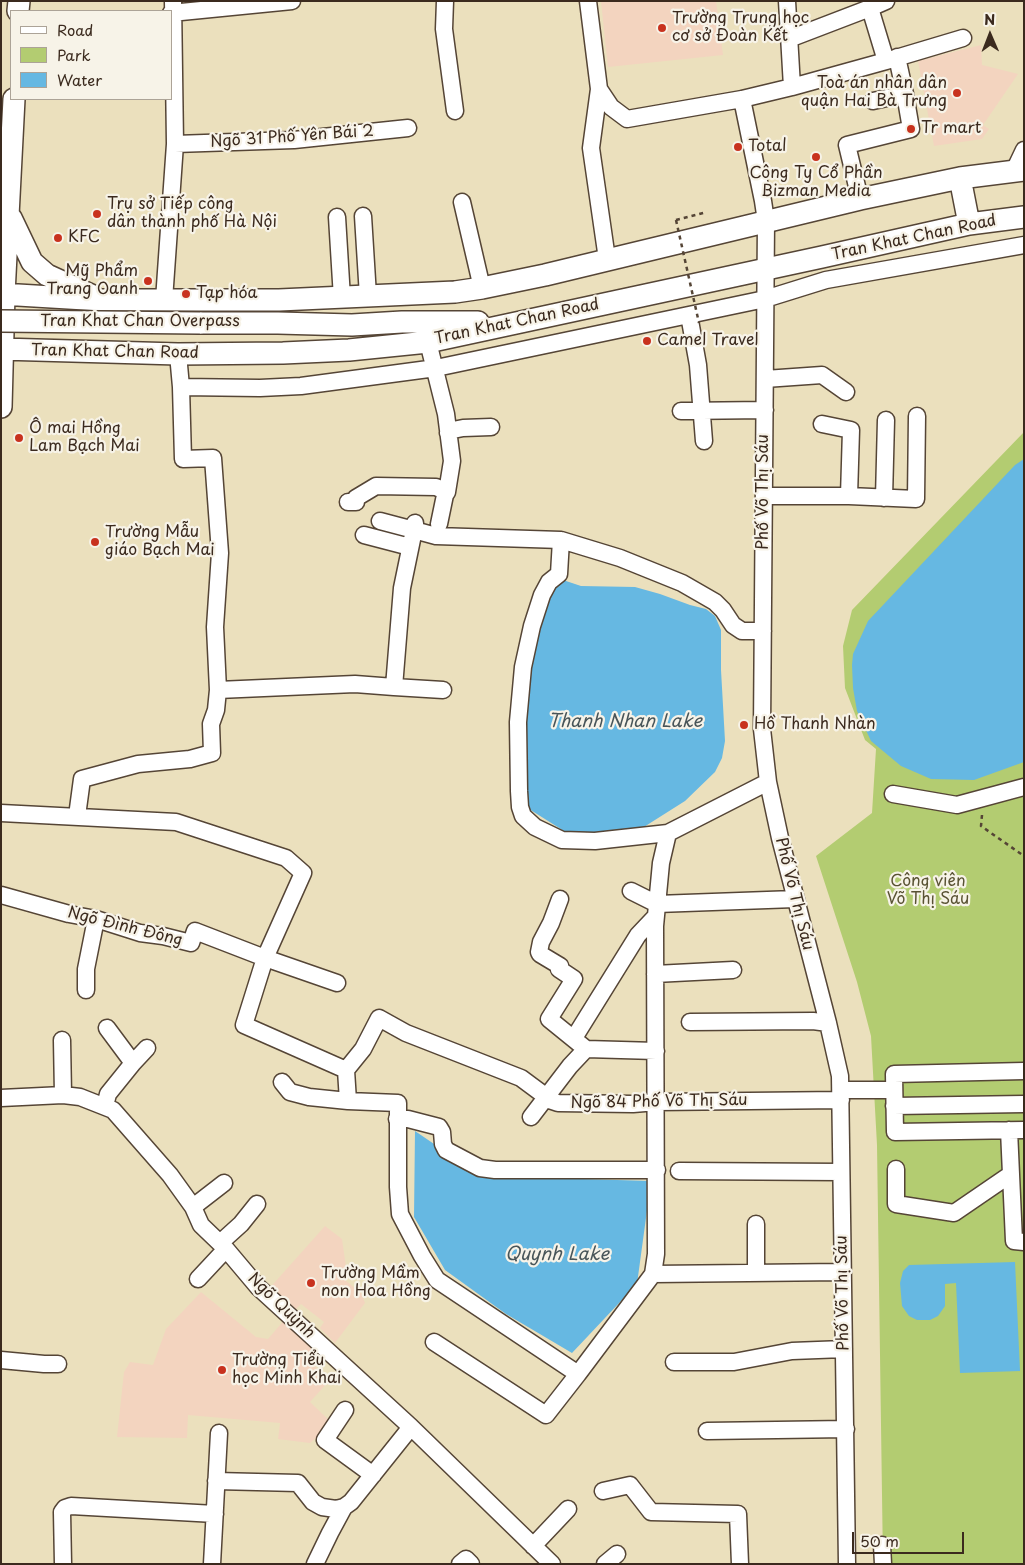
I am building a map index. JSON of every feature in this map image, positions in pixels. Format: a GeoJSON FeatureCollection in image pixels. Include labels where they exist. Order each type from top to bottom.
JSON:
{"type":"FeatureCollection","features":[{"type":"Feature","properties":{"kind":"main road"},"geometry":{"type":"LineString","coordinates":[[1,407],[3,294],[14,100]]}},
{"type":"Feature","properties":{"kind":"main road"},"geometry":{"type":"LineString","coordinates":[[3,294],[102,300],[279,300],[455,292],[482,288],[860,199],[960,178],[1019,171]]}},
{"type":"Feature","properties":{"kind":"main road"},"geometry":{"type":"LineString","coordinates":[[960,178],[969,224]]}},
{"type":"Feature","properties":{"kind":"main road"},"geometry":{"type":"LineString","coordinates":[[8,213],[32,262],[47,274],[102,300]]}},
{"type":"Feature","properties":{"kind":"main road","name":"Tran Khat Chan Road"},"geometry":{"type":"LineString","coordinates":[[2,349],[178,354],[283,353],[349,350],[428,342],[969,224],[1024,217]]}},
{"type":"Feature","properties":{"kind":"main road","name":"Tran Khat Chan Overpass"},"geometry":{"type":"LineString","coordinates":[[278,322],[406,308],[455,292]]}},
{"type":"Feature","properties":{"kind":"main road"},"geometry":{"type":"LineString","coordinates":[[140,353],[120,341],[116,326],[118,319],[122,313],[132,308],[164,300]]}},
{"type":"Feature","properties":{"kind":"main road","name":"Tran Khat Chan Overpass"},"geometry":{"type":"LineString","coordinates":[[1,321],[278,322],[352,325],[402,322],[513,323]]}},
{"type":"Feature","properties":{"kind":"street"},"geometry":{"type":"LineString","coordinates":[[164,300],[175,144],[172,9],[292,1]]}},
{"type":"Feature","properties":{"kind":"street"},"geometry":{"type":"LineString","coordinates":[[445,1],[444,29],[455,111]]}},
{"type":"Feature","properties":{"kind":"street"},"geometry":{"type":"LineString","coordinates":[[588,1],[599,89],[590,148],[607,258]]}},
{"type":"Feature","properties":{"kind":"street"},"geometry":{"type":"LineString","coordinates":[[787,1],[792,87]]}},
{"type":"Feature","properties":{"kind":"street"},"geometry":{"type":"LineString","coordinates":[[789,39],[886,1]]}},
{"type":"Feature","properties":{"kind":"street"},"geometry":{"type":"LineString","coordinates":[[860,199],[847,145],[911,129],[905,94],[870,8]]}},
{"type":"Feature","properties":{"kind":"street"},"geometry":{"type":"LineString","coordinates":[[599,89],[611,107],[627,119],[742,99],[792,87],[962,38]]}},
{"type":"Feature","properties":{"kind":"street"},"geometry":{"type":"LineString","coordinates":[[873,101],[905,94]]}},
{"type":"Feature","properties":{"kind":"street","name":"Phố Võ Thị Sáu"},"geometry":{"type":"LineString","coordinates":[[742,99],[766,221],[762,729],[768,782],[780,838],[828,1023],[836,1058],[841,1095],[847,1564]]}},
{"type":"Feature","properties":{"kind":"street","name":"Ngõ 31 Phố Yên Bái 2"},"geometry":{"type":"LineString","coordinates":[[175,144],[294,140],[408,128]]}},
{"type":"Feature","properties":{"kind":"street"},"geometry":{"type":"LineString","coordinates":[[1019,171],[1024,150]]}},
{"type":"Feature","properties":{"kind":"street"},"geometry":{"type":"LineString","coordinates":[[462,202],[482,288]]}},
{"type":"Feature","properties":{"kind":"street"},"geometry":{"type":"LineString","coordinates":[[363,216],[368,296]]}},
{"type":"Feature","properties":{"kind":"street"},"geometry":{"type":"LineString","coordinates":[[337,217],[342,298]]}},
{"type":"Feature","properties":{"kind":"street","name":"Tran Khat Chan Road"},"geometry":{"type":"LineString","coordinates":[[181,387],[260,388],[301,386],[436,368],[694,319],[826,280],[1024,245]]}},
{"type":"Feature","properties":{"kind":"street"},"geometry":{"type":"LineString","coordinates":[[694,319],[704,441]]}},
{"type":"Feature","properties":{"kind":"street"},"geometry":{"type":"LineString","coordinates":[[428,342],[446,414],[452,461],[439,524]]}},
{"type":"Feature","properties":{"kind":"street"},"geometry":{"type":"LineString","coordinates":[[76,816],[82,779],[138,764],[190,760],[212,753],[211,724],[216,710],[218,690],[215,627],[220,553],[212,458],[183,459],[178,354]]}},
{"type":"Feature","properties":{"kind":"street"},"geometry":{"type":"LineString","coordinates":[[765,378],[822,375],[846,392]]}},
{"type":"Feature","properties":{"kind":"street"},"geometry":{"type":"LineString","coordinates":[[681,411],[765,410]]}},
{"type":"Feature","properties":{"kind":"street"},"geometry":{"type":"LineString","coordinates":[[764,496],[849,496],[916,499],[917,416]]}},
{"type":"Feature","properties":{"kind":"street"},"geometry":{"type":"LineString","coordinates":[[884,498],[886,420]]}},
{"type":"Feature","properties":{"kind":"street"},"geometry":{"type":"LineString","coordinates":[[822,424],[851,430],[849,496]]}},
{"type":"Feature","properties":{"kind":"street"},"geometry":{"type":"LineString","coordinates":[[448,433],[452,430],[464,428],[491,427]]}},
{"type":"Feature","properties":{"kind":"street"},"geometry":{"type":"LineString","coordinates":[[348,502],[356,502],[356,498],[376,486],[436,487],[447,492]]}},
{"type":"Feature","properties":{"kind":"street"},"geometry":{"type":"LineString","coordinates":[[380,521],[414,527],[436,536],[561,540],[620,558],[682,583],[715,602],[733,625],[742,631],[763,631]]}},
{"type":"Feature","properties":{"kind":"street"},"geometry":{"type":"LineString","coordinates":[[394,687],[402,588],[414,527]]}},
{"type":"Feature","properties":{"kind":"street"},"geometry":{"type":"LineString","coordinates":[[364,535],[410,547]]}},
{"type":"Feature","properties":{"kind":"street"},"geometry":{"type":"LineString","coordinates":[[561,540],[559,574],[549,582],[542,595],[532,626],[523,667],[518,722],[520,807],[523,816],[535,827],[562,840],[595,841],[668,833],[768,782]]}},
{"type":"Feature","properties":{"kind":"street"},"geometry":{"type":"LineString","coordinates":[[218,690],[355,684],[443,690]]}},
{"type":"Feature","properties":{"kind":"street"},"geometry":{"type":"LineString","coordinates":[[893,794],[957,805],[1024,787]]}},
{"type":"Feature","properties":{"kind":"street"},"geometry":{"type":"LineString","coordinates":[[1,813],[176,822],[286,858],[303,873],[265,958],[244,1025],[346,1070],[348,1101]]}},
{"type":"Feature","properties":{"kind":"street"},"geometry":{"type":"LineString","coordinates":[[434,1342],[546,1415],[653,1274],[656,1254],[657,1170],[656,910],[661,863],[668,833]]}},
{"type":"Feature","properties":{"kind":"street"},"geometry":{"type":"LineString","coordinates":[[632,891],[656,910],[795,899]]}},
{"type":"Feature","properties":{"kind":"street","name":"Ngõ Đình Đông"},"geometry":{"type":"LineString","coordinates":[[1,895],[69,914],[96,919],[140,933],[191,943],[195,931],[265,958]]}},
{"type":"Feature","properties":{"kind":"street"},"geometry":{"type":"LineString","coordinates":[[560,899],[541,942],[539,952],[560,966],[559,969],[574,979],[549,1019],[580,1044],[656,1051]]}},
{"type":"Feature","properties":{"kind":"street"},"geometry":{"type":"LineString","coordinates":[[531,1117],[580,1044],[638,935],[656,910]]}},
{"type":"Feature","properties":{"kind":"street"},"geometry":{"type":"LineString","coordinates":[[86,990],[88,955],[96,919]]}},
{"type":"Feature","properties":{"kind":"street"},"geometry":{"type":"LineString","coordinates":[[265,958],[337,983]]}},
{"type":"Feature","properties":{"kind":"street"},"geometry":{"type":"LineString","coordinates":[[655,974],[733,970]]}},
{"type":"Feature","properties":{"kind":"street","name":"Ngõ 84 Phố Võ Thị Sáu"},"geometry":{"type":"LineString","coordinates":[[346,1070],[363,1050],[380,1018],[406,1033],[521,1078],[552,1102],[558,1103],[633,1104],[841,1095],[1024,1104]]}},
{"type":"Feature","properties":{"kind":"street"},"geometry":{"type":"LineString","coordinates":[[690,1022],[813,1021],[828,1023]]}},
{"type":"Feature","properties":{"kind":"street"},"geometry":{"type":"LineString","coordinates":[[107,1028],[133,1063]]}},
{"type":"Feature","properties":{"kind":"street"},"geometry":{"type":"LineString","coordinates":[[62,1040],[63,1095]]}},
{"type":"Feature","properties":{"kind":"street"},"geometry":{"type":"LineString","coordinates":[[105,1106],[108,1094],[147,1048]]}},
{"type":"Feature","properties":{"kind":"street"},"geometry":{"type":"LineString","coordinates":[[1024,1071],[894,1074],[895,1132],[1016,1130],[1010,1174],[1014,1241],[1024,1242]]}},
{"type":"Feature","properties":{"kind":"street"},"geometry":{"type":"LineString","coordinates":[[282,1082],[290,1092],[309,1097],[399,1105]]}},
{"type":"Feature","properties":{"kind":"street","name":"Ngõ Quỳnh"},"geometry":{"type":"LineString","coordinates":[[1,1098],[63,1095],[80,1097],[113,1110],[170,1175],[193,1207],[201,1225],[223,1246],[258,1287],[411,1427],[552,1564]]}},
{"type":"Feature","properties":{"kind":"street"},"geometry":{"type":"LineString","coordinates":[[399,1105],[408,1119],[439,1127],[446,1150],[480,1168],[496,1170],[657,1170]]}},
{"type":"Feature","properties":{"kind":"street"},"geometry":{"type":"LineString","coordinates":[[399,1105],[398,1188],[400,1214],[437,1280],[578,1374]]}},
{"type":"Feature","properties":{"kind":"street"},"geometry":{"type":"LineString","coordinates":[[896,1169],[896,1204],[954,1213],[1010,1174]]}},
{"type":"Feature","properties":{"kind":"street"},"geometry":{"type":"LineString","coordinates":[[679,1171],[841,1172]]}},
{"type":"Feature","properties":{"kind":"street"},"geometry":{"type":"LineString","coordinates":[[193,1207],[224,1183]]}},
{"type":"Feature","properties":{"kind":"street"},"geometry":{"type":"LineString","coordinates":[[198,1279],[257,1204]]}},
{"type":"Feature","properties":{"kind":"street"},"geometry":{"type":"LineString","coordinates":[[756,1224],[756,1274]]}},
{"type":"Feature","properties":{"kind":"street"},"geometry":{"type":"LineString","coordinates":[[653,1274],[842,1272]]}},
{"type":"Feature","properties":{"kind":"street"},"geometry":{"type":"LineString","coordinates":[[674,1362],[734,1362],[792,1351],[844,1349]]}},
{"type":"Feature","properties":{"kind":"street"},"geometry":{"type":"LineString","coordinates":[[1,1360],[58,1364]]}},
{"type":"Feature","properties":{"kind":"street"},"geometry":{"type":"LineString","coordinates":[[345,1410],[325,1440],[373,1474]]}},
{"type":"Feature","properties":{"kind":"street"},"geometry":{"type":"LineString","coordinates":[[216,1481],[298,1483],[313,1502],[322,1507],[336,1509],[344,1507],[351,1502],[411,1427]]}},
{"type":"Feature","properties":{"kind":"street"},"geometry":{"type":"LineString","coordinates":[[706,1431],[846,1429]]}},
{"type":"Feature","properties":{"kind":"street"},"geometry":{"type":"LineString","coordinates":[[212,1564],[219,1433]]}},
{"type":"Feature","properties":{"kind":"street"},"geometry":{"type":"LineString","coordinates":[[603,1491],[630,1485],[651,1512],[738,1514],[740,1564]]}},
{"type":"Feature","properties":{"kind":"street"},"geometry":{"type":"LineString","coordinates":[[63,1564],[62,1512],[65,1508],[71,1506],[215,1514]]}},
{"type":"Feature","properties":{"kind":"street"},"geometry":{"type":"LineString","coordinates":[[316,1564],[344,1507]]}},
{"type":"Feature","properties":{"kind":"street"},"geometry":{"type":"LineString","coordinates":[[533,1546],[568,1509]]}},
{"type":"Feature","properties":{"kind":"street"},"geometry":{"type":"LineString","coordinates":[[882,1546],[883,1564]]}},
{"type":"Feature","properties":{"kind":"street"},"geometry":{"type":"LineString","coordinates":[[460,1564],[466,1559],[471,1564]]}},
{"type":"Feature","properties":{"kind":"path"},"geometry":{"type":"LineString","coordinates":[[694,319],[676,220],[707,212]]}},
{"type":"Feature","properties":{"kind":"path"},"geometry":{"type":"LineString","coordinates":[[983,798],[981,826],[1023,857]]}},
{"type":"Feature","properties":{"kind":"shaded area","name":"Trường Trung học cơ sở Đoàn Kết"},"geometry":{"type":"Polygon","coordinates":[[[601,1],[716,1],[723,55],[608,67],[601,1]]]}},
{"type":"Feature","properties":{"kind":"shaded area"},"geometry":{"type":"Polygon","coordinates":[[[981,45],[982,65],[1018,74],[983,125],[989,129],[982,139],[934,146],[918,61],[981,45]]]}},
{"type":"Feature","properties":{"kind":"shaded area","name":"Trường Mầm non Hoa Hồng"},"geometry":{"type":"Polygon","coordinates":[[[325,1226],[342,1239],[346,1267],[340,1276],[361,1293],[365,1303],[335,1343],[320,1328],[324,1322],[301,1304],[294,1311],[267,1291],[325,1226]]]}},
{"type":"Feature","properties":{"kind":"shaded area","name":"Trường Tiểu học Minh Khai"},"geometry":{"type":"Polygon","coordinates":[[[201,1292],[256,1337],[268,1339],[286,1318],[327,1355],[315,1367],[329,1381],[310,1402],[333,1424],[310,1443],[278,1439],[280,1423],[188,1415],[187,1438],[117,1437],[124,1372],[130,1362],[153,1365],[166,1329],[201,1292]]]}},
{"type":"Feature","properties":{"kind":"green space","name":"Công viên Võ Thị Sáu"},"geometry":{"type":"Polygon","coordinates":[[[1024,432],[1024,1564],[883,1564],[877,1145],[871,1036],[857,982],[816,856],[872,813],[876,749],[865,740],[845,688],[843,646],[852,610],[1024,432]]]}},
{"type":"Feature","properties":{"kind":"water"},"geometry":{"type":"Polygon","coordinates":[[[1024,459],[1024,762],[974,780],[931,779],[901,766],[871,741],[857,711],[853,688],[853,654],[868,621],[1015,465],[1024,459]]]}},
{"type":"Feature","properties":{"kind":"water","name":"Thanh Nhan Lake"},"geometry":{"type":"Polygon","coordinates":[[[563,580],[581,586],[635,587],[660,594],[706,609],[715,616],[721,630],[725,741],[722,758],[715,772],[685,801],[636,832],[605,837],[564,831],[529,809],[527,797],[527,688],[535,647],[551,593],[555,583],[563,580]]]}},
{"type":"Feature","properties":{"kind":"water","name":"Quynh Lake"},"geometry":{"type":"Polygon","coordinates":[[[415,1131],[481,1176],[651,1181],[637,1284],[572,1353],[506,1314],[445,1270],[414,1217],[415,1131]]]}},
{"type":"Feature","properties":{"kind":"water"},"geometry":{"type":"Polygon","coordinates":[[[1015,1262],[1020,1371],[960,1373],[956,1283],[945,1284],[945,1306],[938,1316],[930,1320],[917,1320],[909,1316],[902,1306],[900,1283],[903,1271],[909,1265],[1015,1262]]]}},
{"type":"Feature","properties":{"kind":"place","name":"Trường Trung học cơ sở Đoàn Kết"},"geometry":{"type":"Point","coordinates":[662,28]}},
{"type":"Feature","properties":{"kind":"place","name":"Toà án nhân dân quận Hai Bà Trưng"},"geometry":{"type":"Point","coordinates":[957,93]}},
{"type":"Feature","properties":{"kind":"place","name":"Tr mart"},"geometry":{"type":"Point","coordinates":[911,129]}},
{"type":"Feature","properties":{"kind":"place","name":"Total"},"geometry":{"type":"Point","coordinates":[738,147]}},
{"type":"Feature","properties":{"kind":"place","name":"Công Ty Cổ Phần Bizman Media"},"geometry":{"type":"Point","coordinates":[816,157]}},
{"type":"Feature","properties":{"kind":"place","name":"Trụ sở Tiếp công dân thành phố Hà Nội"},"geometry":{"type":"Point","coordinates":[97,214]}},
{"type":"Feature","properties":{"kind":"place","name":"KFC"},"geometry":{"type":"Point","coordinates":[58,238]}},
{"type":"Feature","properties":{"kind":"place","name":"Mỹ Phẩm Trang Oanh"},"geometry":{"type":"Point","coordinates":[148,281]}},
{"type":"Feature","properties":{"kind":"place","name":"Tạp hóa"},"geometry":{"type":"Point","coordinates":[186,294]}},
{"type":"Feature","properties":{"kind":"place","name":"Camel Travel"},"geometry":{"type":"Point","coordinates":[647,341]}},
{"type":"Feature","properties":{"kind":"place","name":"Ô mai Hồng Lam Bạch Mai"},"geometry":{"type":"Point","coordinates":[19,438]}},
{"type":"Feature","properties":{"kind":"place","name":"Trường Mẫu giáo Bạch Mai"},"geometry":{"type":"Point","coordinates":[95,542]}},
{"type":"Feature","properties":{"kind":"place","name":"Hồ Thanh Nhàn"},"geometry":{"type":"Point","coordinates":[744,725]}},
{"type":"Feature","properties":{"kind":"place","name":"Trường Mầm non Hoa Hồng"},"geometry":{"type":"Point","coordinates":[311,1283]}},
{"type":"Feature","properties":{"kind":"place","name":"Trường Tiểu học Minh Khai"},"geometry":{"type":"Point","coordinates":[222,1370]}}]}
